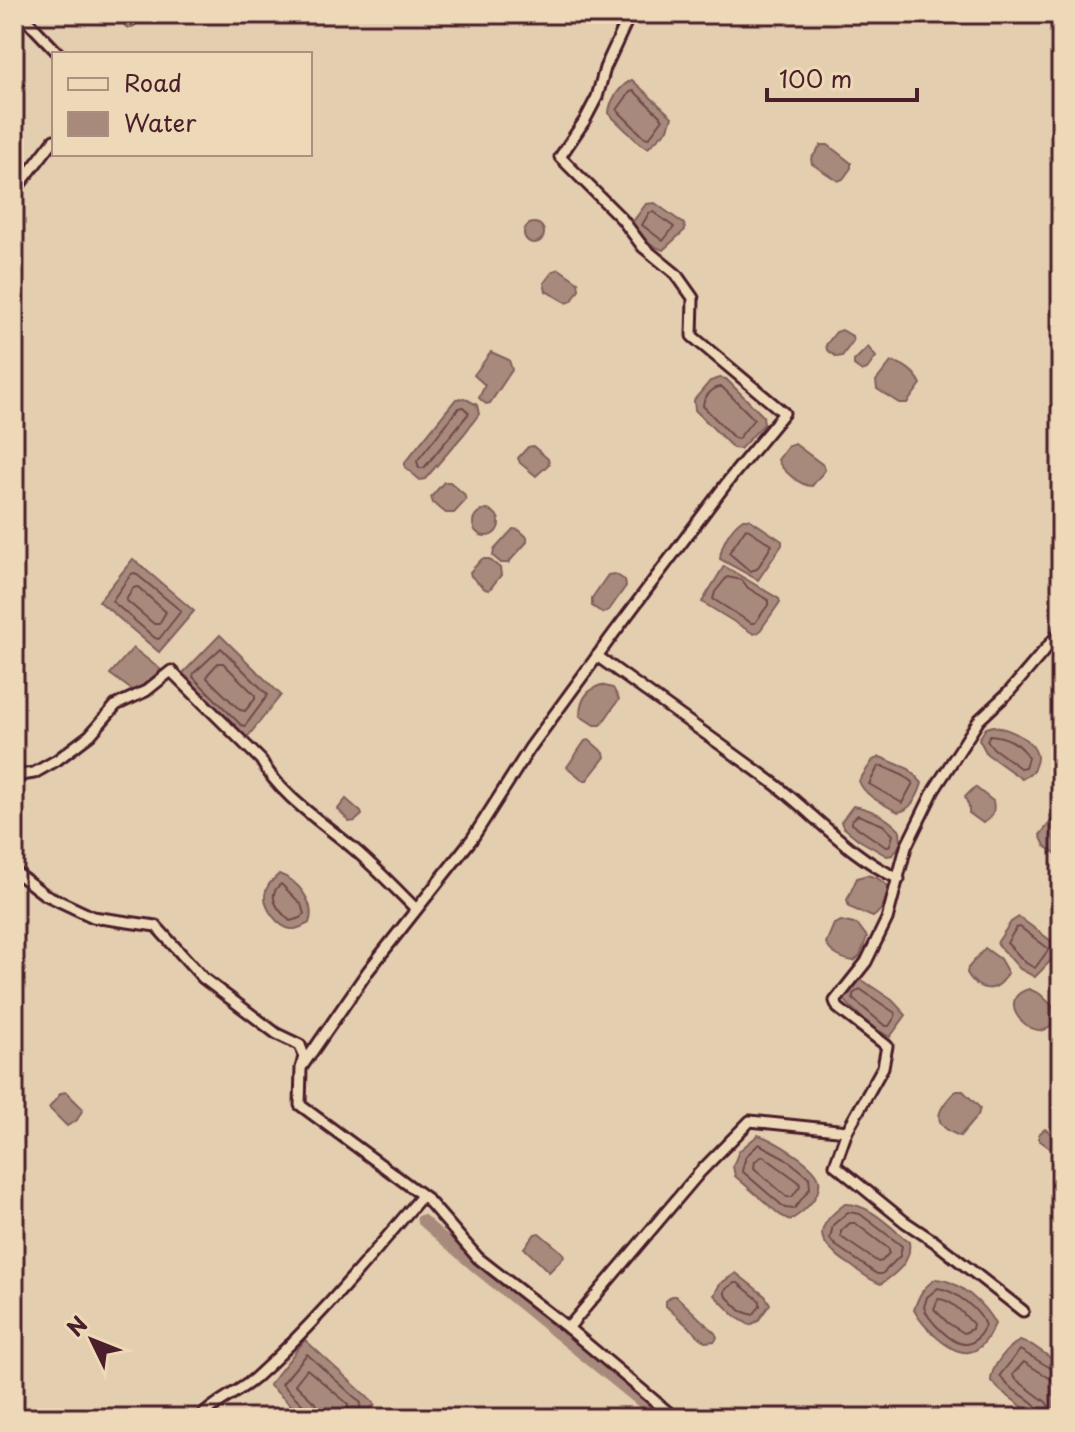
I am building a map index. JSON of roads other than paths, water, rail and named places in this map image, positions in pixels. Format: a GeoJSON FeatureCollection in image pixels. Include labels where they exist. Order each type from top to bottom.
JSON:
{"type":"FeatureCollection","features":[{"type":"Feature","properties":{"kind":"street"},"geometry":{"type":"LineString","coordinates":[[21,14],[57,52]]}},
{"type":"Feature","properties":{"kind":"street"},"geometry":{"type":"LineString","coordinates":[[301,1068],[368,971],[472,839],[530,748],[597,656],[732,476],[784,413],[692,336],[693,298],[676,274],[643,247],[622,219],[560,157],[597,97],[605,68],[630,14]]}},
{"type":"Feature","properties":{"kind":"street"},"geometry":{"type":"LineString","coordinates":[[14,192],[52,143]]}},
{"type":"Feature","properties":{"kind":"street"},"geometry":{"type":"LineString","coordinates":[[1023,1311],[835,1165],[847,1131],[883,1067],[887,1046],[838,1008],[835,1001],[866,962],[887,919],[906,847],[958,751],[979,720],[1009,692],[1061,631]]}},
{"type":"Feature","properties":{"kind":"street"},"geometry":{"type":"LineString","coordinates":[[597,656],[772,782],[854,851],[883,872],[899,879]]}},
{"type":"Feature","properties":{"kind":"street"},"geometry":{"type":"LineString","coordinates":[[14,776],[34,773],[57,760],[90,735],[116,705],[146,691],[171,671],[261,760],[291,795],[354,849],[416,909]]}},
{"type":"Feature","properties":{"kind":"street"},"geometry":{"type":"LineString","coordinates":[[14,871],[44,894],[93,917],[156,926],[203,978],[277,1034],[300,1045],[304,1056],[300,1105],[422,1196],[478,1258],[568,1328],[675,1418]]}},
{"type":"Feature","properties":{"kind":"street"},"geometry":{"type":"LineString","coordinates":[[568,1328],[700,1172],[750,1121],[847,1131]]}},
{"type":"Feature","properties":{"kind":"street"},"geometry":{"type":"LineString","coordinates":[[200,1418],[253,1380],[295,1338],[422,1196]]}},
{"type":"Feature","properties":{"kind":"water"},"geometry":{"type":"Polygon","coordinates":[[[115,14],[146,14],[132,28],[127,28],[115,14]]]}},
{"type":"Feature","properties":{"kind":"water"},"geometry":{"type":"Polygon","coordinates":[[[632,80],[672,117],[668,129],[648,148],[609,114],[616,94],[632,80]]]}},
{"type":"Feature","properties":{"kind":"water"},"geometry":{"type":"Polygon","coordinates":[[[821,145],[828,145],[851,163],[843,179],[838,181],[812,164],[811,159],[821,145]]]}},
{"type":"Feature","properties":{"kind":"water"},"geometry":{"type":"Polygon","coordinates":[[[655,203],[684,224],[685,230],[663,250],[645,240],[632,223],[646,204],[655,203]]]}},
{"type":"Feature","properties":{"kind":"water"},"geometry":{"type":"Polygon","coordinates":[[[530,223],[538,223],[544,233],[538,243],[530,243],[524,237],[524,229],[530,223]]]}},
{"type":"Feature","properties":{"kind":"water"},"geometry":{"type":"Polygon","coordinates":[[[559,269],[578,282],[579,289],[572,301],[567,303],[546,291],[544,283],[553,271],[559,269]]]}},
{"type":"Feature","properties":{"kind":"water"},"geometry":{"type":"Polygon","coordinates":[[[842,330],[852,336],[853,341],[842,356],[837,357],[827,350],[826,345],[836,332],[842,330]]]}},
{"type":"Feature","properties":{"kind":"water"},"geometry":{"type":"Polygon","coordinates":[[[868,347],[876,357],[862,371],[854,365],[854,361],[868,347]]]}},
{"type":"Feature","properties":{"kind":"water"},"geometry":{"type":"Polygon","coordinates":[[[491,352],[509,360],[512,370],[490,403],[486,404],[479,398],[485,385],[474,375],[491,352]]]}},
{"type":"Feature","properties":{"kind":"water"},"geometry":{"type":"Polygon","coordinates":[[[891,362],[908,369],[921,384],[907,403],[899,403],[877,389],[876,381],[891,362]]]}},
{"type":"Feature","properties":{"kind":"water"},"geometry":{"type":"Polygon","coordinates":[[[726,379],[763,416],[764,424],[740,449],[733,448],[695,410],[694,400],[710,381],[726,379]]]}},
{"type":"Feature","properties":{"kind":"water"},"geometry":{"type":"Polygon","coordinates":[[[464,398],[477,405],[479,414],[425,479],[420,480],[405,467],[405,462],[456,399],[464,398]]]}},
{"type":"Feature","properties":{"kind":"water"},"geometry":{"type":"Polygon","coordinates":[[[795,444],[823,465],[825,470],[812,486],[792,477],[778,460],[788,446],[795,444]]]}},
{"type":"Feature","properties":{"kind":"water"},"geometry":{"type":"Polygon","coordinates":[[[533,446],[548,459],[549,464],[536,476],[518,458],[533,446]]]}},
{"type":"Feature","properties":{"kind":"water"},"geometry":{"type":"Polygon","coordinates":[[[444,482],[450,482],[464,494],[466,500],[454,513],[446,513],[433,503],[431,497],[444,482]]]}},
{"type":"Feature","properties":{"kind":"water"},"geometry":{"type":"Polygon","coordinates":[[[486,510],[495,514],[499,523],[495,532],[486,536],[477,532],[473,523],[477,514],[486,510]]]}},
{"type":"Feature","properties":{"kind":"water"},"geometry":{"type":"Polygon","coordinates":[[[743,519],[749,519],[782,541],[758,580],[720,559],[727,536],[743,519]]]}},
{"type":"Feature","properties":{"kind":"water"},"geometry":{"type":"Polygon","coordinates":[[[513,529],[527,537],[527,542],[508,563],[501,563],[493,556],[494,550],[513,529]]]}},
{"type":"Feature","properties":{"kind":"water"},"geometry":{"type":"Polygon","coordinates":[[[133,559],[194,611],[159,652],[99,601],[133,559]]]}},
{"type":"Feature","properties":{"kind":"water"},"geometry":{"type":"Polygon","coordinates":[[[482,559],[489,559],[500,568],[501,575],[489,590],[470,572],[482,559]]]}},
{"type":"Feature","properties":{"kind":"water"},"geometry":{"type":"Polygon","coordinates":[[[724,566],[779,599],[780,602],[759,632],[754,634],[702,602],[724,566]]]}},
{"type":"Feature","properties":{"kind":"water"},"geometry":{"type":"Polygon","coordinates":[[[615,574],[625,580],[626,586],[609,610],[603,613],[592,606],[592,598],[608,575],[615,574]]]}},
{"type":"Feature","properties":{"kind":"water"},"geometry":{"type":"Polygon","coordinates":[[[220,635],[281,695],[245,740],[180,676],[220,635]]]}},
{"type":"Feature","properties":{"kind":"water"},"geometry":{"type":"Polygon","coordinates":[[[133,648],[161,670],[139,689],[132,690],[110,674],[133,648]]]}},
{"type":"Feature","properties":{"kind":"water"},"geometry":{"type":"Polygon","coordinates":[[[601,685],[613,688],[619,699],[601,725],[594,725],[580,716],[580,711],[588,693],[601,685]]]}},
{"type":"Feature","properties":{"kind":"water"},"geometry":{"type":"Polygon","coordinates":[[[993,726],[1013,732],[1032,745],[1037,758],[1033,772],[1022,779],[987,754],[979,739],[986,728],[993,726]]]}},
{"type":"Feature","properties":{"kind":"water"},"geometry":{"type":"Polygon","coordinates":[[[589,740],[605,757],[587,780],[583,780],[567,767],[585,741],[589,740]]]}},
{"type":"Feature","properties":{"kind":"water"},"geometry":{"type":"Polygon","coordinates":[[[880,757],[909,769],[922,783],[914,801],[903,811],[898,812],[876,800],[859,781],[873,760],[880,757]]]}},
{"type":"Feature","properties":{"kind":"water"},"geometry":{"type":"Polygon","coordinates":[[[975,787],[993,801],[992,814],[983,823],[969,813],[965,797],[975,787]]]}},
{"type":"Feature","properties":{"kind":"water"},"geometry":{"type":"Polygon","coordinates":[[[346,799],[361,812],[362,815],[355,821],[349,822],[338,809],[346,799]]]}},
{"type":"Feature","properties":{"kind":"water"},"geometry":{"type":"Polygon","coordinates":[[[853,806],[879,814],[900,831],[901,843],[893,855],[887,856],[843,827],[841,822],[853,806]]]}},
{"type":"Feature","properties":{"kind":"water"},"geometry":{"type":"Polygon","coordinates":[[[1061,809],[1061,857],[1045,846],[1040,835],[1061,809]]]}},
{"type":"Feature","properties":{"kind":"water"},"geometry":{"type":"Polygon","coordinates":[[[279,874],[293,882],[304,894],[310,908],[309,923],[291,929],[281,925],[273,916],[265,895],[270,883],[279,874]]]}},
{"type":"Feature","properties":{"kind":"water"},"geometry":{"type":"Polygon","coordinates":[[[867,875],[887,885],[884,903],[873,917],[849,907],[847,900],[857,878],[867,875]]]}},
{"type":"Feature","properties":{"kind":"water"},"geometry":{"type":"Polygon","coordinates":[[[1019,917],[1058,946],[1058,953],[1035,977],[1020,969],[997,943],[1011,922],[1019,917]]]}},
{"type":"Feature","properties":{"kind":"water"},"geometry":{"type":"Polygon","coordinates":[[[841,921],[858,925],[867,937],[860,956],[854,961],[838,956],[826,943],[834,924],[841,921]]]}},
{"type":"Feature","properties":{"kind":"water"},"geometry":{"type":"Polygon","coordinates":[[[985,948],[1000,959],[1008,973],[993,988],[982,987],[967,973],[985,948]]]}},
{"type":"Feature","properties":{"kind":"water"},"geometry":{"type":"Polygon","coordinates":[[[862,980],[892,1000],[906,1015],[890,1037],[869,1025],[843,999],[844,993],[854,982],[862,980]]]}},
{"type":"Feature","properties":{"kind":"water"},"geometry":{"type":"Polygon","coordinates":[[[1029,989],[1040,994],[1059,1012],[1053,1025],[1043,1030],[1033,1029],[1016,1014],[1014,1004],[1017,995],[1029,989]]]}},
{"type":"Feature","properties":{"kind":"water"},"geometry":{"type":"Polygon","coordinates":[[[956,1091],[963,1091],[980,1108],[978,1115],[960,1136],[944,1127],[939,1116],[944,1104],[956,1091]]]}},
{"type":"Feature","properties":{"kind":"water"},"geometry":{"type":"Polygon","coordinates":[[[66,1092],[83,1109],[77,1120],[67,1126],[49,1108],[61,1093],[66,1092]]]}},
{"type":"Feature","properties":{"kind":"water"},"geometry":{"type":"Polygon","coordinates":[[[1045,1129],[1061,1141],[1061,1156],[1039,1140],[1039,1134],[1045,1129]]]}},
{"type":"Feature","properties":{"kind":"water"},"geometry":{"type":"Polygon","coordinates":[[[758,1135],[803,1160],[819,1180],[815,1198],[790,1220],[735,1176],[733,1166],[739,1151],[758,1135]]]}},
{"type":"Feature","properties":{"kind":"water"},"geometry":{"type":"Polygon","coordinates":[[[845,1204],[871,1212],[909,1242],[905,1261],[881,1284],[838,1256],[822,1236],[827,1221],[845,1204]]]}},
{"type":"Feature","properties":{"kind":"water"},"geometry":{"type":"Polygon","coordinates":[[[539,1233],[563,1253],[564,1257],[549,1272],[524,1248],[539,1233]]]}},
{"type":"Feature","properties":{"kind":"water"},"geometry":{"type":"Polygon","coordinates":[[[736,1273],[765,1296],[770,1304],[758,1321],[750,1325],[736,1317],[714,1295],[720,1284],[736,1273]]]}},
{"type":"Feature","properties":{"kind":"water"},"geometry":{"type":"Polygon","coordinates":[[[936,1279],[962,1289],[991,1317],[995,1324],[978,1348],[962,1352],[945,1344],[914,1310],[922,1292],[936,1279]]]}},
{"type":"Feature","properties":{"kind":"water"},"geometry":{"type":"Polygon","coordinates":[[[676,1296],[715,1333],[715,1341],[705,1342],[666,1306],[666,1301],[676,1296]]]}},
{"type":"Feature","properties":{"kind":"water"},"geometry":{"type":"Polygon","coordinates":[[[305,1340],[375,1404],[362,1418],[305,1418],[269,1385],[305,1340]]]}},
{"type":"Feature","properties":{"kind":"water"},"geometry":{"type":"Polygon","coordinates":[[[1020,1341],[1032,1345],[1061,1365],[1061,1418],[1038,1418],[991,1381],[1001,1358],[1020,1341]]]}},
{"type":"Feature","properties":{"kind":"waterway"},"geometry":{"type":"LineString","coordinates":[[422,1220],[661,1418]]}}]}
